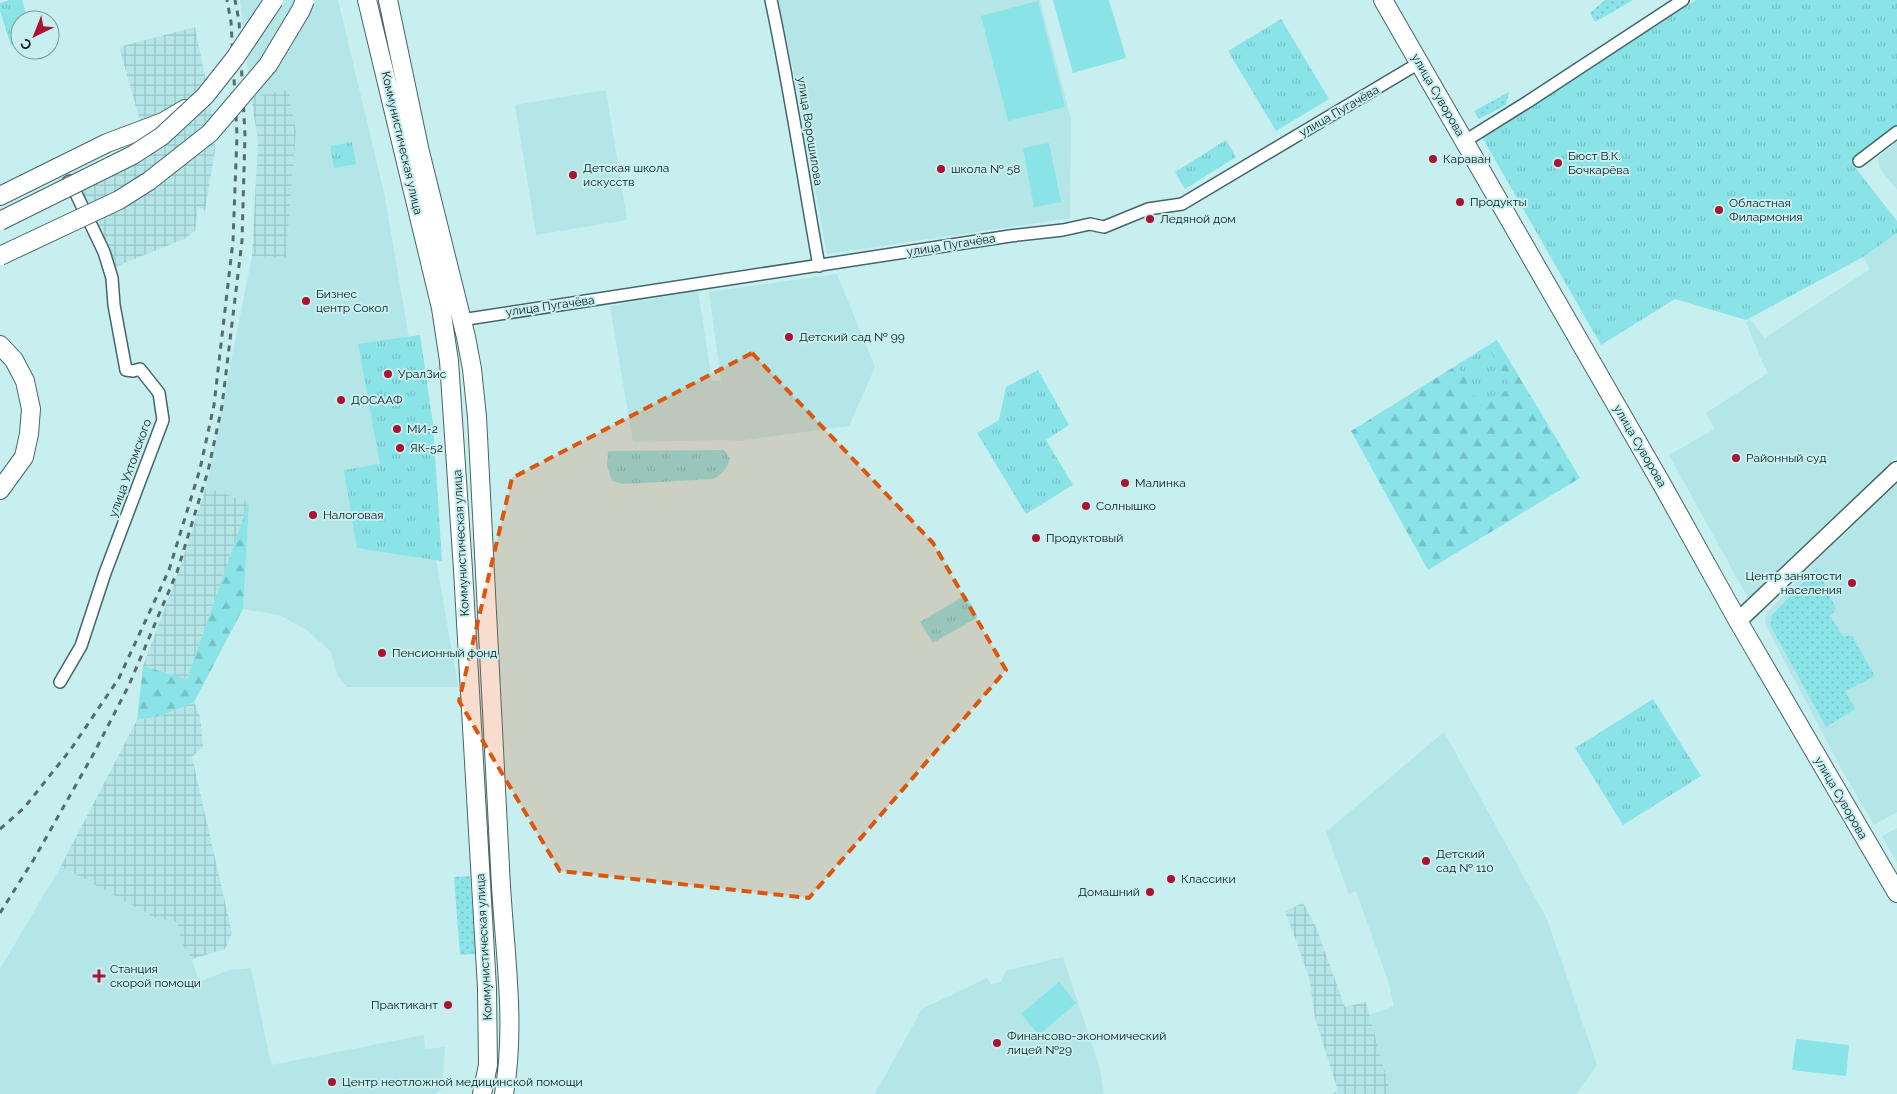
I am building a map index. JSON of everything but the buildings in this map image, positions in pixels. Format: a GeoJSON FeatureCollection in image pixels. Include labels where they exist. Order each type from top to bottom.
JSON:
{"type":"FeatureCollection","features":[{"type":"Feature","properties":{"kind":"main road"},"geometry":{"type":"LineString","coordinates":[[0,221],[133,155],[162,136],[204,96],[235,58],[274,0]]}},
{"type":"Feature","properties":{"kind":"main road"},"geometry":{"type":"LineString","coordinates":[[0,256],[119,200],[149,181],[210,133],[268,65],[305,0]]}},
{"type":"Feature","properties":{"kind":"main road","name":"Коммунистическая улица"},"geometry":{"type":"LineString","coordinates":[[367,0],[443,322],[449,361],[487,988],[488,1065],[482,1094]]}},
{"type":"Feature","properties":{"kind":"main road","name":"Коммунистическая улица"},"geometry":{"type":"LineString","coordinates":[[388,0],[420,152],[472,370],[477,417],[509,1025],[508,1060],[504,1094]]}},
{"type":"Feature","properties":{"kind":"main road","name":"улица Суворова"},"geometry":{"type":"LineString","coordinates":[[1383,0],[1664,488],[1738,621],[1897,893]]}},
{"type":"Feature","properties":{"kind":"main road"},"geometry":{"type":"LineString","coordinates":[[0,196],[107,143],[164,122],[204,96]]}},
{"type":"Feature","properties":{"kind":"main road","name":"улица Пугачёва"},"geometry":{"type":"LineString","coordinates":[[443,322],[461,320]]}},
{"type":"Feature","properties":{"kind":"main road"},"geometry":{"type":"LineString","coordinates":[[0,345],[14,360],[24,381],[31,409],[29,434],[24,457],[0,490]]}},
{"type":"Feature","properties":{"kind":"main road"},"geometry":{"type":"LineString","coordinates":[[1738,621],[1897,470]]}},
{"type":"Feature","properties":{"kind":"street","name":"улица Ворошилова"},"geometry":{"type":"LineString","coordinates":[[771,0],[786,70],[819,266]]}},
{"type":"Feature","properties":{"kind":"street"},"geometry":{"type":"LineString","coordinates":[[1465,141],[1530,102],[1683,0]]}},
{"type":"Feature","properties":{"kind":"street","name":"улица Пугачёва"},"geometry":{"type":"LineString","coordinates":[[461,320],[1010,236],[1064,230],[1082,225],[1090,224],[1104,227],[1148,209],[1182,204],[1419,63]]}},
{"type":"Feature","properties":{"kind":"street"},"geometry":{"type":"LineString","coordinates":[[1859,161],[1897,132]]}},
{"type":"Feature","properties":{"kind":"street","name":"улица Ухтомского"},"geometry":{"type":"LineString","coordinates":[[0,214],[70,181],[104,252],[112,278],[114,305],[126,370],[140,369],[159,393],[163,420],[105,573],[81,646],[60,682]]}},
{"type":"Feature","properties":{"kind":"highlighted area"},"geometry":{"type":"Polygon","coordinates":[[[752,353],[933,543],[1006,670],[809,898],[560,871],[459,701],[512,478],[752,353]]]}},
{"type":"Feature","properties":{"kind":"shaded area"},"geometry":{"type":"Polygon","coordinates":[[[240,0],[338,0],[385,197],[418,391],[429,518],[458,687],[347,687],[337,675],[331,652],[307,630],[279,615],[243,609],[249,502],[206,487],[252,256],[286,258],[296,131],[288,91],[251,97],[240,0]]]}},
{"type":"Feature","properties":{"kind":"shaded area","name":"школа № 58"},"geometry":{"type":"Polygon","coordinates":[[[778,0],[1040,0],[1071,119],[1070,218],[827,254],[793,68],[778,0]]]}},
{"type":"Feature","properties":{"kind":"shaded area"},"geometry":{"type":"Polygon","coordinates":[[[195,27],[213,117],[215,151],[205,211],[198,207],[195,231],[184,239],[115,267],[112,256],[103,245],[80,186],[142,149],[141,124],[119,47],[195,27]]]}},
{"type":"Feature","properties":{"kind":"shaded area"},"geometry":{"type":"Polygon","coordinates":[[[288,90],[296,131],[286,258],[252,256],[258,141],[251,97],[288,90]]]}},
{"type":"Feature","properties":{"kind":"shaded area","name":"Детская школа искусств"},"geometry":{"type":"Polygon","coordinates":[[[606,90],[627,220],[536,235],[515,105],[606,90]]]}},
{"type":"Feature","properties":{"kind":"shaded area"},"geometry":{"type":"Polygon","coordinates":[[[1897,142],[1897,190],[1879,167],[1878,157],[1897,142]]]}},
{"type":"Feature","properties":{"kind":"shaded area"},"geometry":{"type":"Polygon","coordinates":[[[1897,233],[1897,456],[1748,598],[1669,455],[1715,429],[1706,413],[1768,373],[1746,322],[1750,319],[1765,338],[1870,269],[1863,257],[1897,233]]]}},
{"type":"Feature","properties":{"kind":"shaded area","name":"Детский сад № 99"},"geometry":{"type":"Polygon","coordinates":[[[837,274],[875,367],[849,426],[739,441],[633,442],[610,306],[698,291],[712,381],[721,381],[709,292],[837,274]]]}},
{"type":"Feature","properties":{"kind":"shaded area"},"geometry":{"type":"Polygon","coordinates":[[[1897,483],[1897,812],[1874,825],[1842,770],[1765,624],[1766,614],[1814,563],[1897,483]]]}},
{"type":"Feature","properties":{"kind":"shaded area"},"geometry":{"type":"Polygon","coordinates":[[[206,487],[249,502],[187,679],[143,666],[178,573],[206,487]]]}},
{"type":"Feature","properties":{"kind":"shaded area"},"geometry":{"type":"Polygon","coordinates":[[[194,702],[200,716],[203,746],[192,757],[232,933],[225,949],[192,959],[181,942],[177,922],[155,918],[61,866],[137,720],[161,716],[194,702]]]}},
{"type":"Feature","properties":{"kind":"shaded area"},"geometry":{"type":"Polygon","coordinates":[[[1444,732],[1547,919],[1597,1065],[1576,1094],[1391,1094],[1370,1015],[1394,1006],[1389,984],[1356,891],[1349,894],[1326,832],[1444,732]]]}},
{"type":"Feature","properties":{"kind":"shaded area"},"geometry":{"type":"Polygon","coordinates":[[[1897,828],[1897,862],[1882,836],[1897,828]]]}},
{"type":"Feature","properties":{"kind":"shaded area","name":"Станция скорой помощи"},"geometry":{"type":"Polygon","coordinates":[[[61,866],[154,918],[177,922],[181,942],[192,959],[199,982],[229,970],[251,968],[271,1065],[424,1035],[425,1049],[445,1047],[442,1089],[435,1094],[0,1094],[0,969],[61,866]]]}},
{"type":"Feature","properties":{"kind":"shaded area"},"geometry":{"type":"Polygon","coordinates":[[[1303,903],[1316,927],[1345,1007],[1366,1002],[1391,1094],[1331,1094],[1338,1091],[1315,1018],[1309,977],[1285,911],[1303,903]]]}},
{"type":"Feature","properties":{"kind":"shaded area","name":"Финансово-экономический лицей №29"},"geometry":{"type":"Polygon","coordinates":[[[1063,957],[1100,1069],[1104,1094],[875,1094],[922,1009],[987,978],[991,984],[1001,982],[1006,971],[1063,957]]]}},
{"type":"Feature","properties":{"kind":"green space"},"geometry":{"type":"Polygon","coordinates":[[[9,0],[22,0],[25,10],[10,10],[10,42],[0,11],[0,3],[9,0]]]}},
{"type":"Feature","properties":{"kind":"green space"},"geometry":{"type":"Polygon","coordinates":[[[1053,0],[1109,0],[1126,58],[1073,73],[1053,0]]]}},
{"type":"Feature","properties":{"kind":"green space"},"geometry":{"type":"Polygon","coordinates":[[[1605,0],[1633,0],[1595,22],[1590,13],[1605,0]]]}},
{"type":"Feature","properties":{"kind":"green space"},"geometry":{"type":"Polygon","coordinates":[[[1696,0],[1897,0],[1897,127],[1851,162],[1897,221],[1897,233],[1863,257],[1746,320],[1675,299],[1601,345],[1482,137],[1696,0]]]}},
{"type":"Feature","properties":{"kind":"green space"},"geometry":{"type":"Polygon","coordinates":[[[1038,1],[1065,107],[1008,121],[981,16],[1038,1]]]}},
{"type":"Feature","properties":{"kind":"green space"},"geometry":{"type":"Polygon","coordinates":[[[1281,19],[1329,99],[1276,131],[1228,51],[1281,19]]]}},
{"type":"Feature","properties":{"kind":"green space"},"geometry":{"type":"Polygon","coordinates":[[[1509,92],[1506,105],[1479,119],[1474,111],[1509,92]]]}},
{"type":"Feature","properties":{"kind":"green space"},"geometry":{"type":"Polygon","coordinates":[[[1226,140],[1236,157],[1185,189],[1175,172],[1226,140]]]}},
{"type":"Feature","properties":{"kind":"green space"},"geometry":{"type":"Polygon","coordinates":[[[352,142],[356,164],[334,168],[330,146],[352,142]]]}},
{"type":"Feature","properties":{"kind":"green space"},"geometry":{"type":"Polygon","coordinates":[[[1049,143],[1061,202],[1034,207],[1023,148],[1049,143]]]}},
{"type":"Feature","properties":{"kind":"green space"},"geometry":{"type":"Polygon","coordinates":[[[420,335],[433,424],[442,561],[357,548],[344,470],[380,464],[358,344],[420,335]]]}},
{"type":"Feature","properties":{"kind":"green space"},"geometry":{"type":"Polygon","coordinates":[[[1497,340],[1580,478],[1428,570],[1351,431],[1497,340]]]}},
{"type":"Feature","properties":{"kind":"green space"},"geometry":{"type":"Polygon","coordinates":[[[1489,348],[1511,388],[1480,406],[1458,365],[1489,348]]]}},
{"type":"Feature","properties":{"kind":"green space"},"geometry":{"type":"Polygon","coordinates":[[[1038,370],[1069,425],[1046,440],[1073,485],[1026,514],[977,433],[999,420],[1006,387],[1038,370]]]}},
{"type":"Feature","properties":{"kind":"green space"},"geometry":{"type":"Polygon","coordinates":[[[724,450],[730,459],[729,463],[722,474],[713,479],[623,484],[612,481],[607,466],[608,451],[724,450]]]}},
{"type":"Feature","properties":{"kind":"green space"},"geometry":{"type":"Polygon","coordinates":[[[249,502],[243,609],[194,702],[161,716],[137,720],[143,666],[187,679],[249,502]]]}},
{"type":"Feature","properties":{"kind":"green space"},"geometry":{"type":"Polygon","coordinates":[[[1817,568],[1836,609],[1830,616],[1843,636],[1852,636],[1875,676],[1845,691],[1855,709],[1826,727],[1770,625],[1772,615],[1817,568]]]}},
{"type":"Feature","properties":{"kind":"green space"},"geometry":{"type":"Polygon","coordinates":[[[966,595],[978,617],[933,643],[920,622],[966,595]]]}},
{"type":"Feature","properties":{"kind":"green space"},"geometry":{"type":"Polygon","coordinates":[[[1653,699],[1701,776],[1623,825],[1575,748],[1653,699]]]}},
{"type":"Feature","properties":{"kind":"green space"},"geometry":{"type":"Polygon","coordinates":[[[470,876],[476,954],[460,955],[454,877],[470,876]]]}},
{"type":"Feature","properties":{"kind":"green space"},"geometry":{"type":"Polygon","coordinates":[[[1059,982],[1076,1003],[1039,1035],[1021,1014],[1059,982]]]}},
{"type":"Feature","properties":{"kind":"green space"},"geometry":{"type":"Polygon","coordinates":[[[1796,1039],[1849,1045],[1846,1076],[1792,1070],[1796,1039]]]}},
{"type":"Feature","properties":{"kind":"railway"},"geometry":{"type":"LineString","coordinates":[[0,829],[24,808],[71,749],[119,678],[169,570],[200,469],[214,405],[233,241],[237,135],[231,22],[227,0]]}},
{"type":"Feature","properties":{"kind":"railway"},"geometry":{"type":"LineString","coordinates":[[0,913],[34,859],[94,753],[129,685],[177,572],[208,471],[222,406],[242,241],[245,135],[239,21],[235,0]]}},
{"type":"Feature","properties":{"kind":"place","name":"Караван"},"geometry":{"type":"Point","coordinates":[1433,159]}},
{"type":"Feature","properties":{"kind":"place","name":"Бюст В.К. Бочкарёва"},"geometry":{"type":"Point","coordinates":[1558,163]}},
{"type":"Feature","properties":{"kind":"place","name":"школа № 58"},"geometry":{"type":"Point","coordinates":[941,169]}},
{"type":"Feature","properties":{"kind":"place","name":"Детская школа искусств"},"geometry":{"type":"Point","coordinates":[573,175]}},
{"type":"Feature","properties":{"kind":"place","name":"Продукты"},"geometry":{"type":"Point","coordinates":[1460,202]}},
{"type":"Feature","properties":{"kind":"place","name":"Областная Филармония"},"geometry":{"type":"Point","coordinates":[1719,210]}},
{"type":"Feature","properties":{"kind":"place","name":"Ледяной дом"},"geometry":{"type":"Point","coordinates":[1150,219]}},
{"type":"Feature","properties":{"kind":"place","name":"Бизнес центр Сокол"},"geometry":{"type":"Point","coordinates":[306,301]}},
{"type":"Feature","properties":{"kind":"place","name":"Детский сад № 99"},"geometry":{"type":"Point","coordinates":[789,337]}},
{"type":"Feature","properties":{"kind":"place","name":"УралЗис"},"geometry":{"type":"Point","coordinates":[388,374]}},
{"type":"Feature","properties":{"kind":"place","name":"ДОСААФ"},"geometry":{"type":"Point","coordinates":[341,400]}},
{"type":"Feature","properties":{"kind":"place","name":"МИ-2"},"geometry":{"type":"Point","coordinates":[397,429]}},
{"type":"Feature","properties":{"kind":"place","name":"ЯК-52"},"geometry":{"type":"Point","coordinates":[400,448]}},
{"type":"Feature","properties":{"kind":"place","name":"Районный суд"},"geometry":{"type":"Point","coordinates":[1736,458]}},
{"type":"Feature","properties":{"kind":"place","name":"Малинка"},"geometry":{"type":"Point","coordinates":[1125,483]}},
{"type":"Feature","properties":{"kind":"place","name":"Солнышко"},"geometry":{"type":"Point","coordinates":[1086,506]}},
{"type":"Feature","properties":{"kind":"place","name":"Налоговая"},"geometry":{"type":"Point","coordinates":[313,515]}},
{"type":"Feature","properties":{"kind":"place","name":"Продуктовый"},"geometry":{"type":"Point","coordinates":[1036,538]}},
{"type":"Feature","properties":{"kind":"place","name":"Центр занятости населения"},"geometry":{"type":"Point","coordinates":[1852,583]}},
{"type":"Feature","properties":{"kind":"place","name":"Пенсионный фонд"},"geometry":{"type":"Point","coordinates":[382,653]}},
{"type":"Feature","properties":{"kind":"place","name":"Детский сад № 110"},"geometry":{"type":"Point","coordinates":[1426,861]}},
{"type":"Feature","properties":{"kind":"place","name":"Классики"},"geometry":{"type":"Point","coordinates":[1171,879]}},
{"type":"Feature","properties":{"kind":"place","name":"Домашний"},"geometry":{"type":"Point","coordinates":[1150,892]}},
{"type":"Feature","properties":{"kind":"place","name":"Станция скорой помощи"},"geometry":{"type":"Point","coordinates":[99,976]}},
{"type":"Feature","properties":{"kind":"place","name":"Практикант"},"geometry":{"type":"Point","coordinates":[448,1005]}},
{"type":"Feature","properties":{"kind":"place","name":"Финансово-экономический лицей №29"},"geometry":{"type":"Point","coordinates":[997,1043]}},
{"type":"Feature","properties":{"kind":"place","name":"Центр неотложной медицинской помощи"},"geometry":{"type":"Point","coordinates":[332,1082]}}]}
